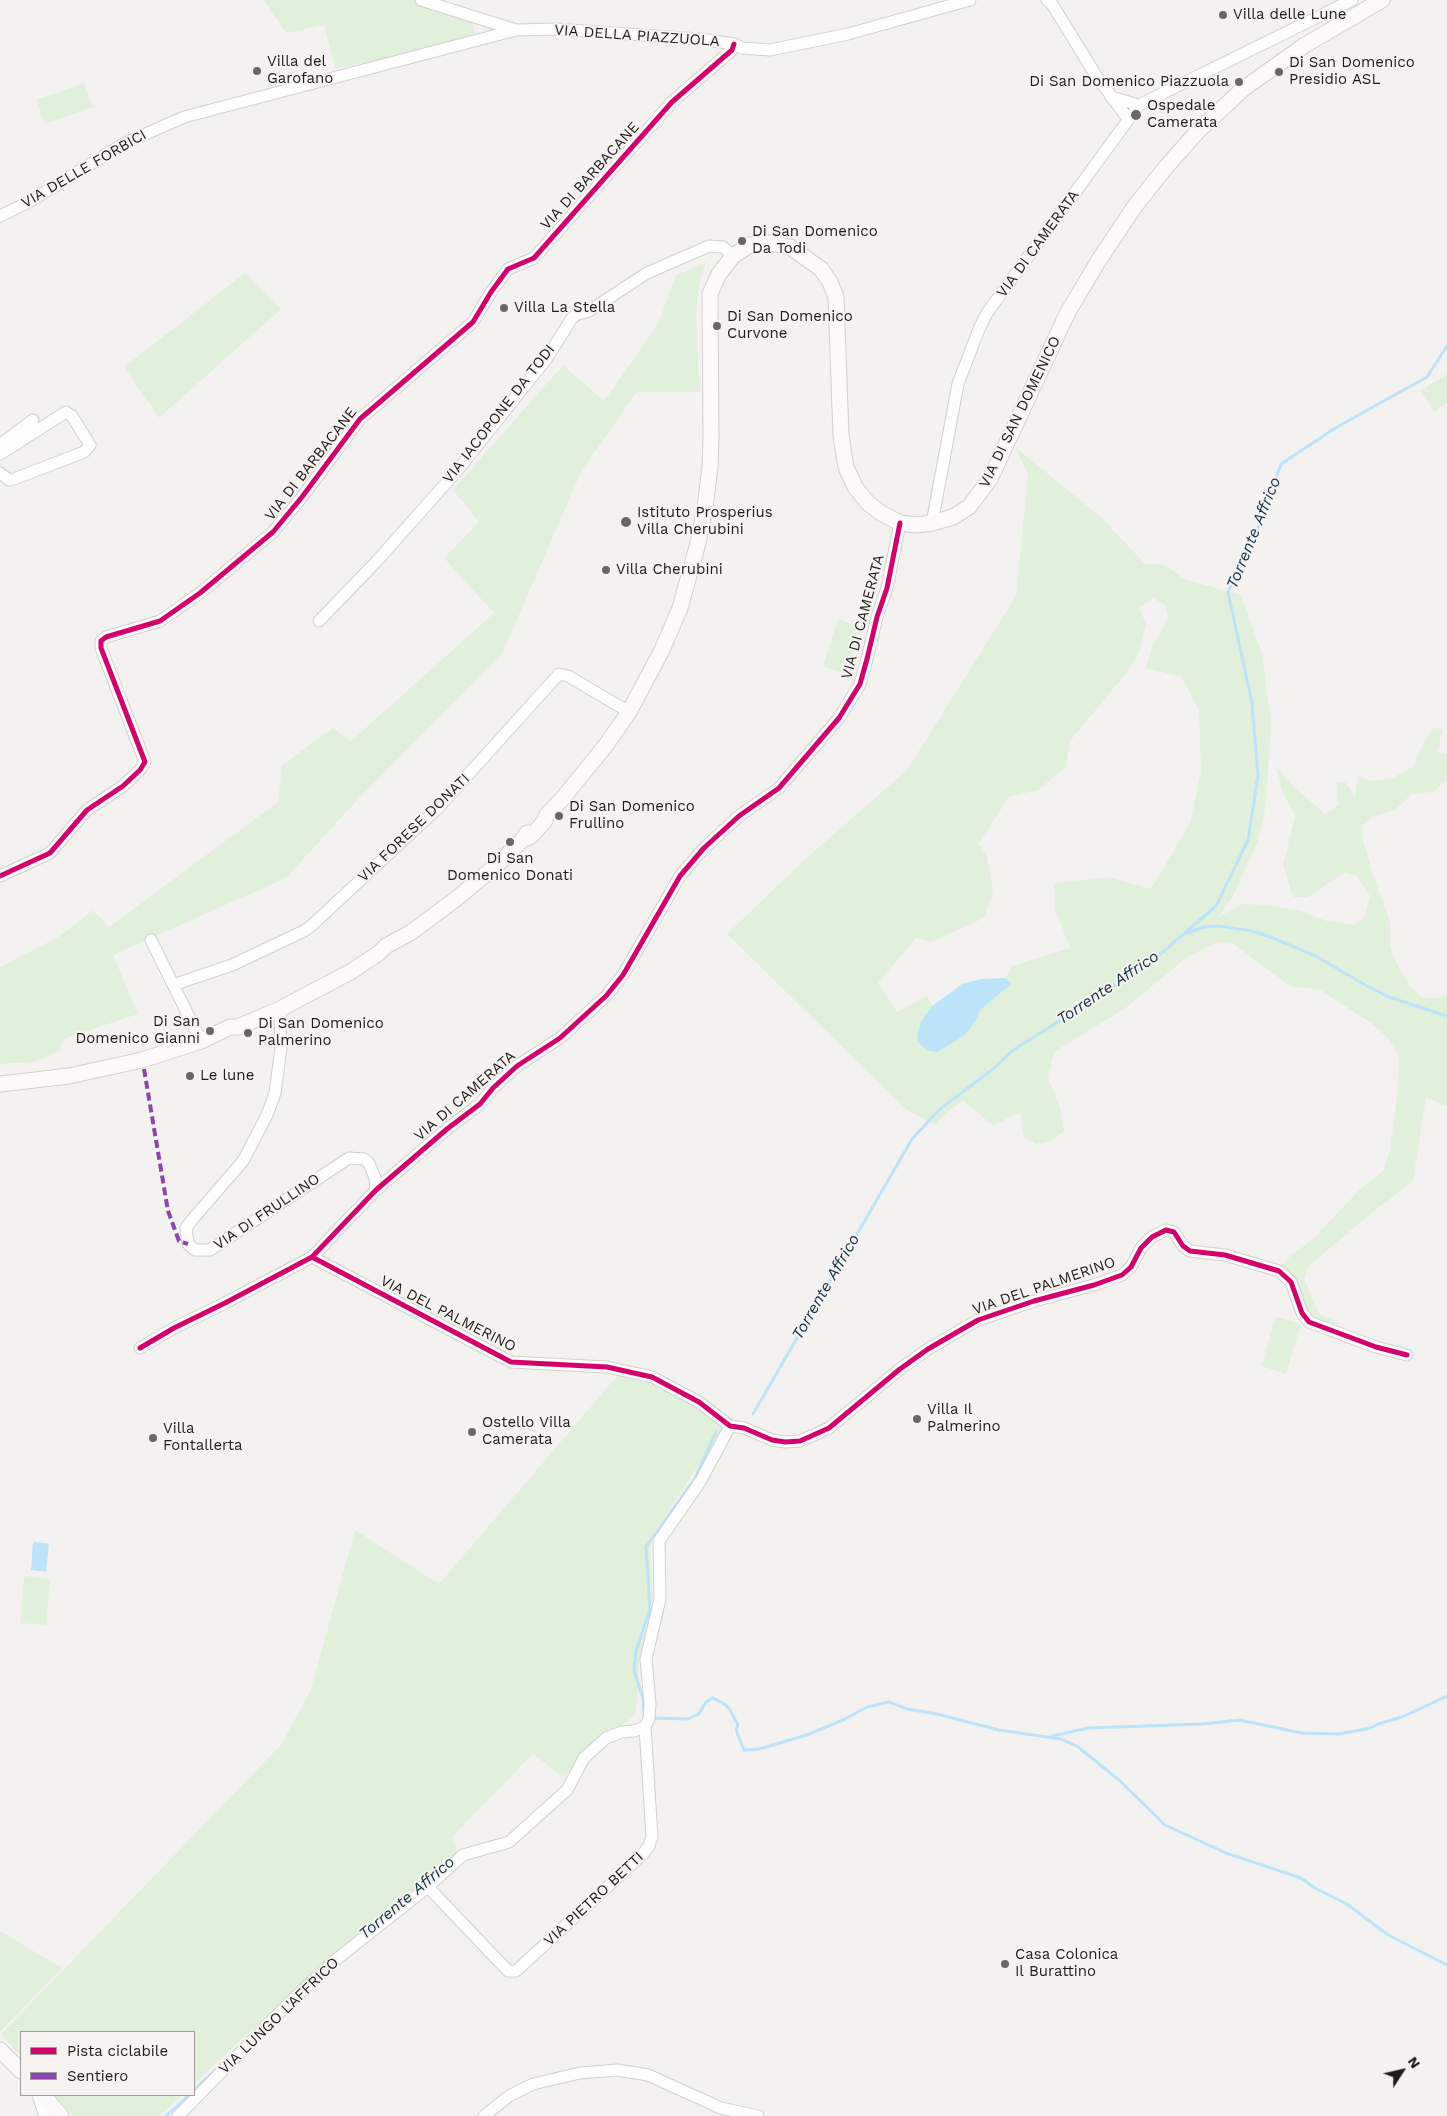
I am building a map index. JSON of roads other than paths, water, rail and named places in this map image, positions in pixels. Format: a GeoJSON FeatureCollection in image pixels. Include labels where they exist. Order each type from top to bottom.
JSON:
{"type":"FeatureCollection","features":[{"type":"Feature","properties":{"kind":"main road","name":"VIA DI SAN DOMENICO"},"geometry":{"type":"LineString","coordinates":[[0,1084],[50,1079],[103,1070],[231,1033],[238,1027],[280,1009],[352,971],[379,954],[386,946],[410,933],[456,899],[523,840],[530,837],[544,822],[547,815],[594,760],[629,712],[662,650],[680,608],[695,557],[705,507],[710,460],[710,294],[719,274],[733,256],[755,244],[771,243],[790,248],[821,269],[830,282],[836,298],[841,436],[846,467],[855,487],[868,503],[880,513],[900,523],[916,525],[953,517],[969,507],[990,479],[1068,312],[1099,260],[1135,206],[1166,167],[1198,131],[1243,89],[1363,4],[1382,0]]}},
{"type":"Feature","properties":{"kind":"main road"},"geometry":{"type":"LineString","coordinates":[[0,2050],[20,2070]]}},
{"type":"Feature","properties":{"kind":"main road"},"geometry":{"type":"LineString","coordinates":[[44,2096],[54,2114]]}},
{"type":"Feature","properties":{"kind":"street","name":"VIA DELLA PIAZZUOLA"},"geometry":{"type":"LineString","coordinates":[[421,0],[516,30],[555,29],[700,39],[734,44],[742,48],[770,50],[848,34],[970,0]]}},
{"type":"Feature","properties":{"kind":"street"},"geometry":{"type":"LineString","coordinates":[[1047,0],[1052,4],[1111,96],[1128,119],[1139,105],[1352,0]]}},
{"type":"Feature","properties":{"kind":"street","name":"VIA DELLE FORBICI"},"geometry":{"type":"LineString","coordinates":[[0,216],[29,202],[123,144],[184,117],[516,30]]}},
{"type":"Feature","properties":{"kind":"street","name":"VIA DI BARBACANE"},"geometry":{"type":"LineString","coordinates":[[0,876],[50,853],[87,810],[123,786],[140,770],[144,762],[101,648],[101,641],[106,636],[160,621],[200,593],[273,532],[302,497],[360,419],[473,322],[490,292],[508,268],[534,258],[672,102],[732,50],[734,44]]}},
{"type":"Feature","properties":{"kind":"street"},"geometry":{"type":"LineString","coordinates":[[1111,96],[1139,105]]}},
{"type":"Feature","properties":{"kind":"street","name":"VIA DI CAMERATA"},"geometry":{"type":"LineString","coordinates":[[932,523],[958,384],[979,329],[987,313],[1128,119]]}},
{"type":"Feature","properties":{"kind":"street","name":"VIA IACOPONE DA TODI"},"geometry":{"type":"LineString","coordinates":[[319,621],[376,562],[456,472],[547,358],[572,318],[589,311],[647,273],[709,246],[723,247],[733,256]]}},
{"type":"Feature","properties":{"kind":"street"},"geometry":{"type":"LineString","coordinates":[[0,454],[66,412],[72,416],[90,445],[84,452],[14,479],[9,480],[0,473]]}},
{"type":"Feature","properties":{"kind":"street"},"geometry":{"type":"LineString","coordinates":[[0,445],[33,420]]}},
{"type":"Feature","properties":{"kind":"street","name":"VIA DI CAMERATA"},"geometry":{"type":"LineString","coordinates":[[140,1348],[174,1328],[226,1303],[312,1257],[376,1190],[447,1129],[480,1104],[492,1088],[517,1066],[560,1038],[606,996],[623,975],[680,876],[704,848],[739,816],[779,788],[839,718],[860,684],[876,616],[887,588],[900,523]]}},
{"type":"Feature","properties":{"kind":"street","name":"VIA FORESE DONATI"},"geometry":{"type":"LineString","coordinates":[[173,985],[232,965],[311,926],[438,808],[559,674],[568,676],[629,712]]}},
{"type":"Feature","properties":{"kind":"street"},"geometry":{"type":"LineString","coordinates":[[151,940],[201,1042]]}},
{"type":"Feature","properties":{"kind":"street","name":"VIA DI FRULLINO"},"geometry":{"type":"LineString","coordinates":[[280,1009],[281,1039],[275,1093],[267,1115],[243,1161],[190,1220],[186,1228],[188,1244],[195,1250],[210,1250],[349,1158],[364,1159],[369,1163],[375,1178],[376,1190]]}},
{"type":"Feature","properties":{"kind":"street"},"geometry":{"type":"LineString","coordinates":[[265,1016],[272,1022],[281,1039]]}},
{"type":"Feature","properties":{"kind":"street","name":"VIA DEL PALMERINO"},"geometry":{"type":"LineString","coordinates":[[312,1257],[511,1362],[607,1367],[652,1377],[691,1397],[730,1426],[744,1428],[772,1440],[785,1442],[814,1436],[829,1428],[900,1369],[959,1330],[1001,1311],[1094,1285],[1122,1275],[1131,1267],[1146,1242],[1166,1230],[1174,1232],[1183,1246],[1190,1251],[1225,1255],[1279,1270],[1291,1282],[1302,1313],[1308,1322],[1376,1347],[1407,1355]]}},
{"type":"Feature","properties":{"kind":"street"},"geometry":{"type":"LineString","coordinates":[[646,1727],[649,1719],[650,1704],[646,1659],[660,1599],[659,1541],[700,1482],[730,1426]]}},
{"type":"Feature","properties":{"kind":"street","name":"VIA LUNGO L'AFFRICO"},"geometry":{"type":"LineString","coordinates":[[178,2116],[286,2005],[334,1962],[428,1887],[463,1855],[509,1842],[567,1790],[584,1758],[606,1738],[622,1732],[646,1727]]}},
{"type":"Feature","properties":{"kind":"street","name":"VIA PIETRO BETTI"},"geometry":{"type":"LineString","coordinates":[[428,1887],[508,1971],[516,1971],[642,1855],[649,1846],[652,1837],[646,1727]]}},
{"type":"Feature","properties":{"kind":"street"},"geometry":{"type":"LineString","coordinates":[[484,2116],[509,2096],[533,2084],[551,2079],[606,2070],[648,2074],[712,2104],[741,2114],[758,2116]]}},
{"type":"Feature","properties":{"kind":"street"},"geometry":{"type":"LineString","coordinates":[[39,2096],[54,2114]]}},
{"type":"Feature","properties":{"kind":"water"},"geometry":{"type":"Polygon","coordinates":[[[1006,978],[1011,984],[980,1010],[978,1017],[965,1035],[937,1052],[926,1050],[918,1042],[917,1034],[921,1021],[932,1006],[962,984],[982,979],[1006,978]]]}},
{"type":"Feature","properties":{"kind":"water"},"geometry":{"type":"Polygon","coordinates":[[[33,1542],[47,1543],[49,1545],[46,1572],[31,1570],[33,1542]]]}},
{"type":"Feature","properties":{"kind":"waterway","name":"Torrente Affrico"},"geometry":{"type":"LineString","coordinates":[[753,1414],[912,1139],[940,1109],[993,1069],[1012,1051],[1149,964],[1216,906],[1248,840],[1258,775],[1252,703],[1228,592],[1258,528],[1281,464],[1337,427],[1427,377],[1447,346]]}},
{"type":"Feature","properties":{"kind":"waterway"},"geometry":{"type":"LineString","coordinates":[[1188,933],[1203,927],[1219,926],[1252,931],[1268,936],[1316,956],[1389,997],[1447,1016]]}},
{"type":"Feature","properties":{"kind":"waterway","name":"Torrente Affrico"},"geometry":{"type":"LineString","coordinates":[[644,1713],[643,1699],[634,1670],[636,1651],[650,1609],[646,1547],[695,1478],[716,1432]]}},
{"type":"Feature","properties":{"kind":"waterway"},"geometry":{"type":"LineString","coordinates":[[1052,1736],[1088,1728],[1203,1724],[1239,1720],[1302,1733],[1338,1734],[1371,1728],[1402,1717],[1447,1696]]}},
{"type":"Feature","properties":{"kind":"waterway"},"geometry":{"type":"LineString","coordinates":[[651,1718],[688,1719],[699,1714],[706,1702],[713,1698],[726,1705],[730,1710],[738,1725],[736,1730],[744,1750],[759,1749],[807,1735],[845,1719],[867,1707],[889,1702],[907,1709],[937,1714],[999,1730],[1061,1739],[1077,1746],[1119,1780],[1165,1825],[1226,1853],[1301,1878],[1315,1888],[1347,1904],[1388,1935],[1447,1965]]}},
{"type":"Feature","properties":{"kind":"waterway","name":"Torrente Affrico"},"geometry":{"type":"LineString","coordinates":[[590,1746],[600,1737]]}},
{"type":"Feature","properties":{"kind":"waterway","name":"Torrente Affrico"},"geometry":{"type":"LineString","coordinates":[[195,2089],[218,2068]]}},
{"type":"Feature","properties":{"kind":"waterway","name":"Torrente Affrico"},"geometry":{"type":"LineString","coordinates":[[166,2116],[188,2096]]}},
{"type":"Feature","properties":{"kind":"place","name":"Villa delle Lune"},"geometry":{"type":"Point","coordinates":[1223,15]}},
{"type":"Feature","properties":{"kind":"place","name":"Villa del Garofano"},"geometry":{"type":"Point","coordinates":[257,71]}},
{"type":"Feature","properties":{"kind":"place","name":"Di San Domenico Presidio ASL"},"geometry":{"type":"Point","coordinates":[1279,72]}},
{"type":"Feature","properties":{"kind":"place","name":"Di San Domenico Piazzuola"},"geometry":{"type":"Point","coordinates":[1239,82]}},
{"type":"Feature","properties":{"kind":"place","name":"Ospedale Camerata"},"geometry":{"type":"Point","coordinates":[1136,115]}},
{"type":"Feature","properties":{"kind":"place","name":"Di San Domenico Da Todi"},"geometry":{"type":"Point","coordinates":[742,241]}},
{"type":"Feature","properties":{"kind":"place","name":"Villa La Stella"},"geometry":{"type":"Point","coordinates":[504,308]}},
{"type":"Feature","properties":{"kind":"place","name":"Di San Domenico Curvone"},"geometry":{"type":"Point","coordinates":[717,326]}},
{"type":"Feature","properties":{"kind":"place","name":"Istituto Prosperius Villa Cherubini"},"geometry":{"type":"Point","coordinates":[626,522]}},
{"type":"Feature","properties":{"kind":"place","name":"Villa Cherubini"},"geometry":{"type":"Point","coordinates":[606,570]}},
{"type":"Feature","properties":{"kind":"place","name":"Di San Domenico Frullino"},"geometry":{"type":"Point","coordinates":[559,816]}},
{"type":"Feature","properties":{"kind":"place","name":"Di San Domenico Donati"},"geometry":{"type":"Point","coordinates":[510,842]}},
{"type":"Feature","properties":{"kind":"place","name":"Di San Domenico Gianni"},"geometry":{"type":"Point","coordinates":[210,1031]}},
{"type":"Feature","properties":{"kind":"place","name":"Di San Domenico Palmerino"},"geometry":{"type":"Point","coordinates":[248,1033]}},
{"type":"Feature","properties":{"kind":"place","name":"Le lune"},"geometry":{"type":"Point","coordinates":[190,1076]}},
{"type":"Feature","properties":{"kind":"place","name":"Villa Il Palmerino"},"geometry":{"type":"Point","coordinates":[917,1419]}},
{"type":"Feature","properties":{"kind":"place","name":"Ostello Villa Camerata"},"geometry":{"type":"Point","coordinates":[472,1432]}},
{"type":"Feature","properties":{"kind":"place","name":"Villa Fontallerta"},"geometry":{"type":"Point","coordinates":[153,1438]}},
{"type":"Feature","properties":{"kind":"place","name":"Casa Colonica Il Burattino"},"geometry":{"type":"Point","coordinates":[1005,1964]}}]}
